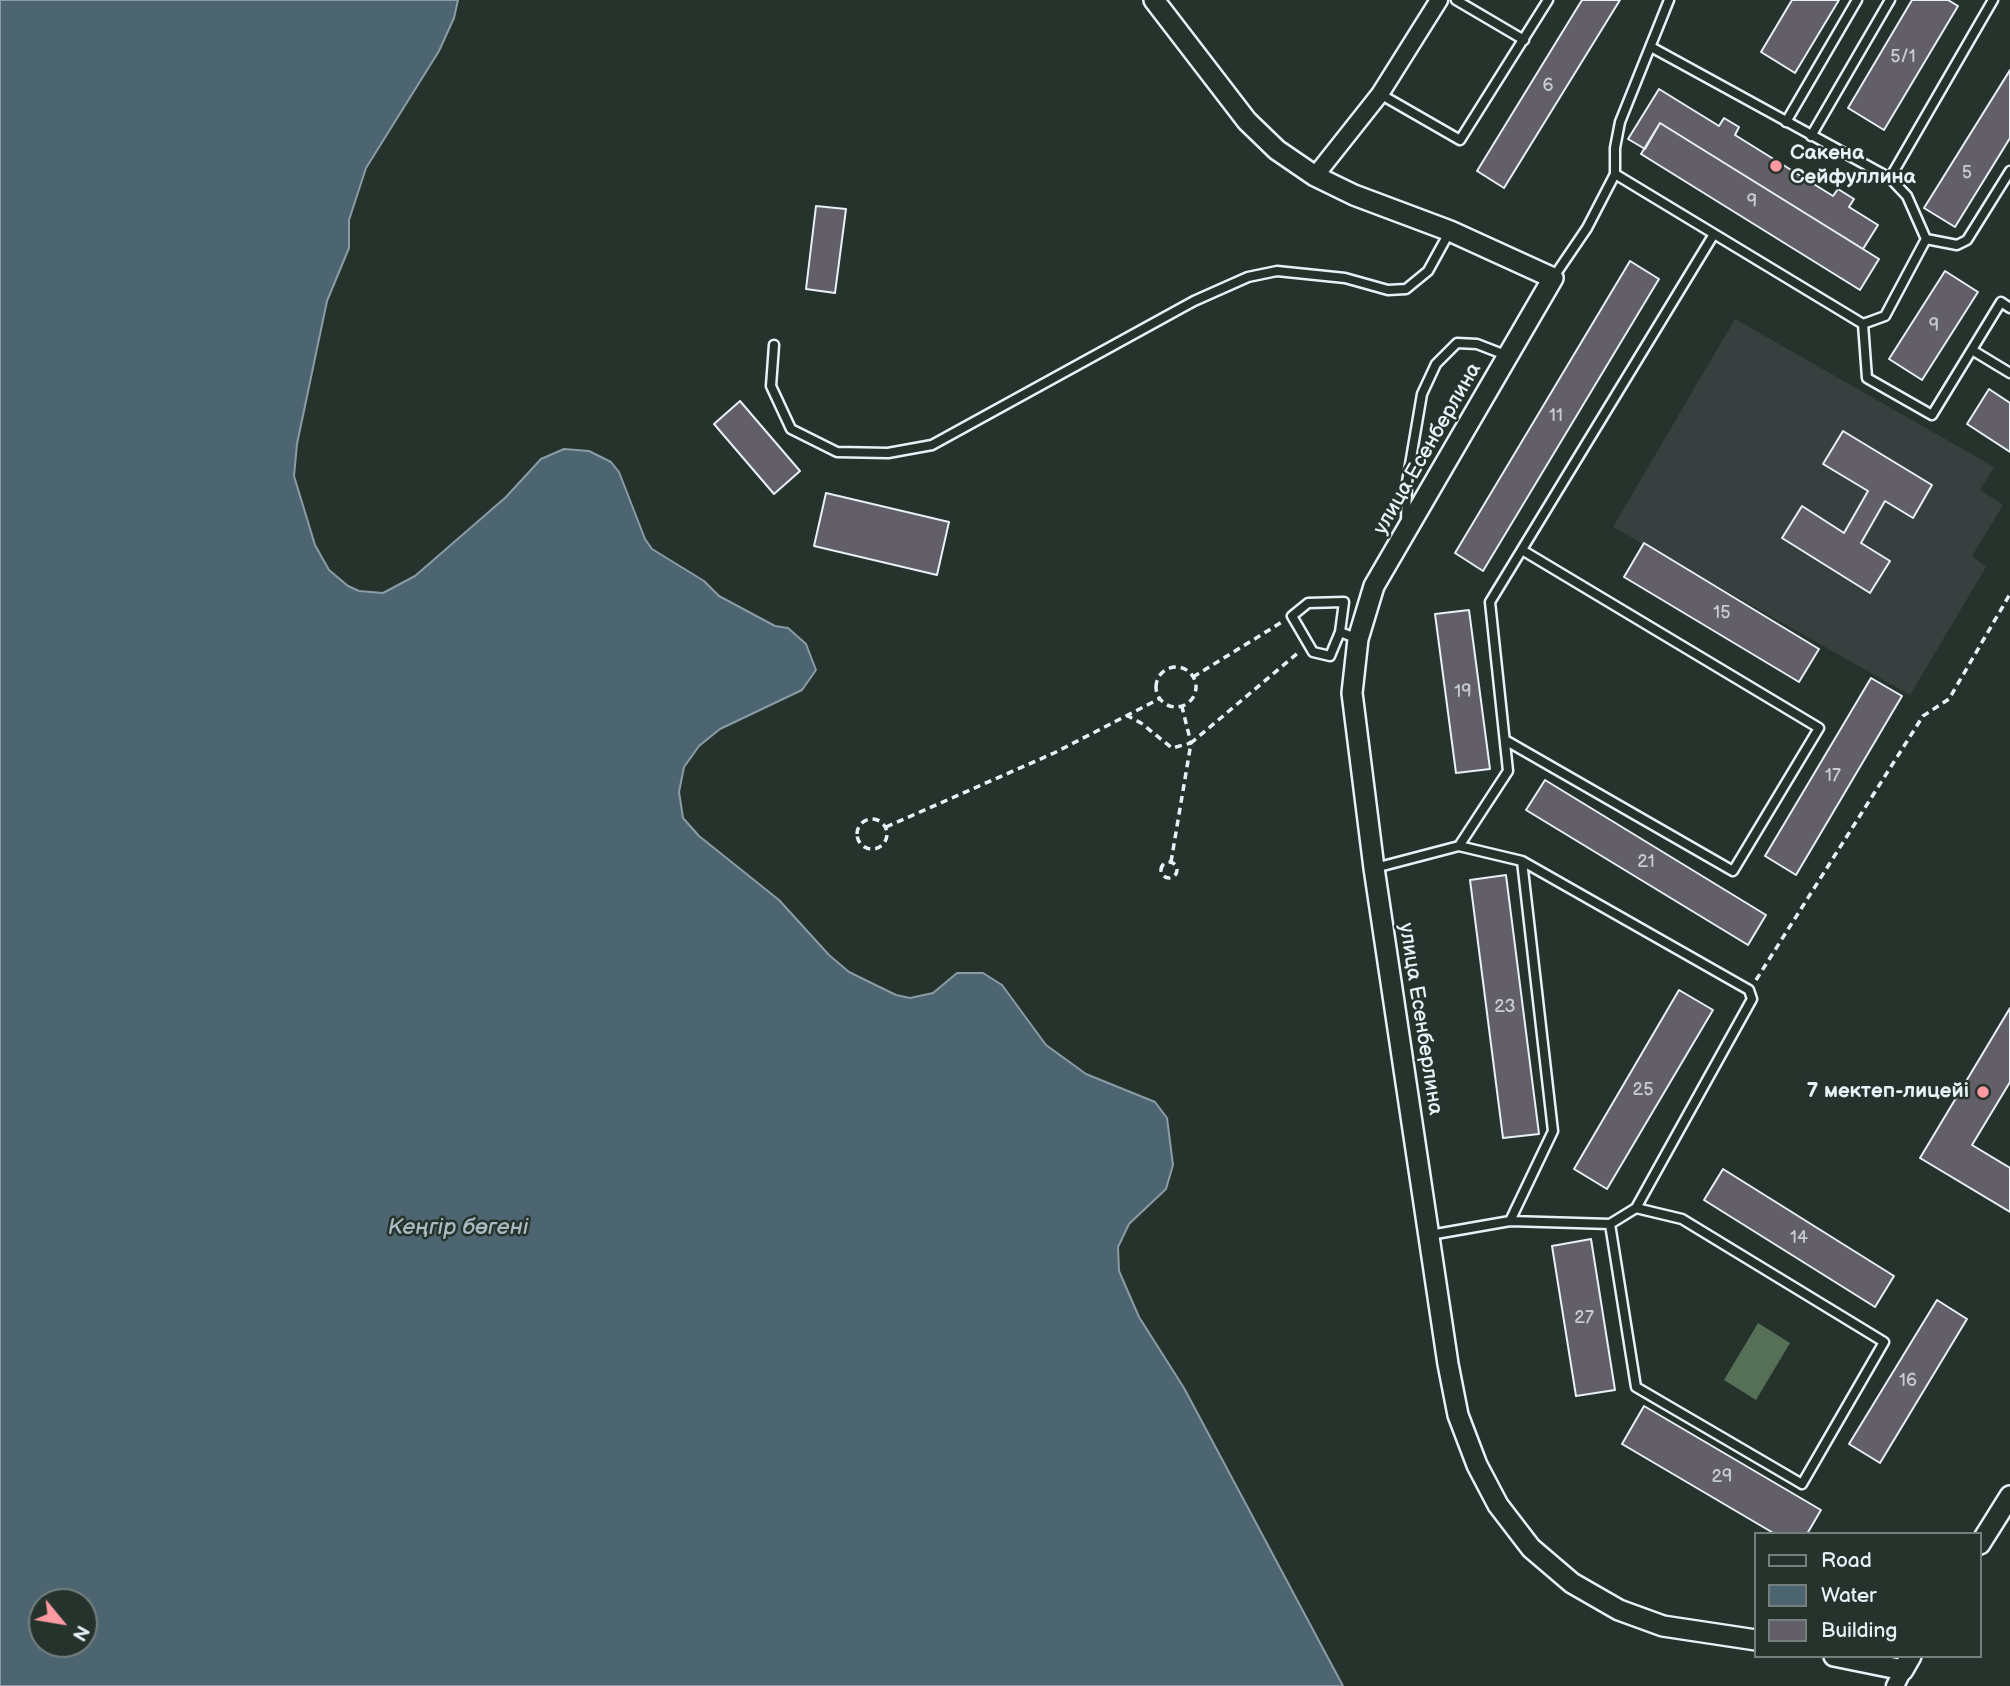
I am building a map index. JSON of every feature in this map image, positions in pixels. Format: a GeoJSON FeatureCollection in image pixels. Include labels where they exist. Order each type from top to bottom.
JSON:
{"type":"FeatureCollection","features":[{"type":"Feature","properties":{"kind":"street"},"geometry":{"type":"LineString","coordinates":[[1154,0],[1247,121],[1277,150],[1315,176],[1354,195],[1450,231],[1553,278]]}},
{"type":"Feature","properties":{"kind":"street"},"geometry":{"type":"LineString","coordinates":[[1315,176],[1380,94],[1439,0]]}},
{"type":"Feature","properties":{"kind":"street","name":"улица Есенберлина"},"geometry":{"type":"LineString","coordinates":[[1553,278],[1374,586],[1349,635],[1352,693],[1374,868],[1458,1415],[1477,1465],[1498,1505],[1531,1548],[1572,1583],[1619,1610],[1663,1626],[1755,1640]]}},
{"type":"Feature","properties":{"kind":"street"},"geometry":{"type":"LineString","coordinates":[[1982,1541],[2010,1496]]}},
{"type":"Feature","properties":{"kind":"street"},"geometry":{"type":"LineString","coordinates":[[1843,1658],[1903,1671]]}},
{"type":"Feature","properties":{"kind":"lane"},"geometry":{"type":"LineString","coordinates":[[1456,0],[1524,40]]}},
{"type":"Feature","properties":{"kind":"lane"},"geometry":{"type":"LineString","coordinates":[[1380,94],[1460,140],[1548,0]]}},
{"type":"Feature","properties":{"kind":"lane"},"geometry":{"type":"LineString","coordinates":[[1553,278],[1587,228],[1615,174],[1615,148],[1620,122],[1669,0]]}},
{"type":"Feature","properties":{"kind":"lane"},"geometry":{"type":"LineString","coordinates":[[1786,122],[1857,0]]}},
{"type":"Feature","properties":{"kind":"lane"},"geometry":{"type":"LineString","coordinates":[[1811,136],[1890,0]]}},
{"type":"Feature","properties":{"kind":"lane"},"geometry":{"type":"LineString","coordinates":[[1890,178],[1993,0]]}},
{"type":"Feature","properties":{"kind":"lane"},"geometry":{"type":"LineString","coordinates":[[1651,47],[1890,178],[1906,196],[1926,239]]}},
{"type":"Feature","properties":{"kind":"lane"},"geometry":{"type":"LineString","coordinates":[[1615,174],[1863,324]]}},
{"type":"Feature","properties":{"kind":"lane"},"geometry":{"type":"LineString","coordinates":[[1926,239],[1957,244],[1967,240],[2008,178]]}},
{"type":"Feature","properties":{"kind":"lane"},"geometry":{"type":"LineString","coordinates":[[774,345],[771,386],[791,429],[837,452],[888,453],[932,445],[1194,301],[1248,277],[1277,271],[1345,278],[1388,290],[1406,289],[1429,271],[1450,231]]}},
{"type":"Feature","properties":{"kind":"lane"},"geometry":{"type":"LineString","coordinates":[[1459,846],[1508,771],[1490,602],[1714,234]]}},
{"type":"Feature","properties":{"kind":"lane"},"geometry":{"type":"LineString","coordinates":[[1863,324],[1885,316],[1926,239]]}},
{"type":"Feature","properties":{"kind":"lane"},"geometry":{"type":"LineString","coordinates":[[1863,324],[1867,378],[1932,415],[2001,302],[2010,307]]}},
{"type":"Feature","properties":{"kind":"lane"},"geometry":{"type":"LineString","coordinates":[[1406,531],[1407,482],[1422,394],[1436,363],[1457,343],[1477,344],[1508,356]]}},
{"type":"Feature","properties":{"kind":"lane"},"geometry":{"type":"LineString","coordinates":[[1972,350],[2010,373]]}},
{"type":"Feature","properties":{"kind":"lane"},"geometry":{"type":"LineString","coordinates":[[1505,740],[1733,871],[1819,728],[1522,550]]}},
{"type":"Feature","properties":{"kind":"lane"},"geometry":{"type":"LineString","coordinates":[[1343,602],[1349,635],[1330,656],[1313,652],[1292,615],[1308,603],[1343,602]]}},
{"type":"Feature","properties":{"kind":"lane"},"geometry":{"type":"LineString","coordinates":[[1374,868],[1459,846],[1522,862],[1749,990],[1752,999],[1636,1208],[1610,1224],[1510,1221],[1430,1235]]}},
{"type":"Feature","properties":{"kind":"lane"},"geometry":{"type":"LineString","coordinates":[[1510,1221],[1553,1131],[1522,862]]}},
{"type":"Feature","properties":{"kind":"lane"},"geometry":{"type":"LineString","coordinates":[[1610,1224],[1636,1387],[1802,1484],[1884,1342],[1682,1219],[1636,1208]]}},
{"type":"Feature","properties":{"kind":"path"},"geometry":{"type":"LineString","coordinates":[[1749,990],[1923,716],[1949,699],[2010,594]]}},
{"type":"Feature","properties":{"kind":"path"},"geometry":{"type":"LineString","coordinates":[[1193,677],[1292,615]]}},
{"type":"Feature","properties":{"kind":"path"},"geometry":{"type":"LineString","coordinates":[[1125,715],[1141,723],[1172,748],[1191,743],[1308,644]]}},
{"type":"Feature","properties":{"kind":"path"},"geometry":{"type":"LineString","coordinates":[[1181,668],[1193,677],[1195,694],[1182,707],[1169,707],[1159,699],[1155,685],[1167,669],[1181,668]]}},
{"type":"Feature","properties":{"kind":"path"},"geometry":{"type":"LineString","coordinates":[[886,827],[1054,753],[1159,699]]}},
{"type":"Feature","properties":{"kind":"path"},"geometry":{"type":"LineString","coordinates":[[1171,862],[1191,743],[1182,707]]}},
{"type":"Feature","properties":{"kind":"path"},"geometry":{"type":"LineString","coordinates":[[866,819],[876,819],[886,827],[887,839],[881,847],[866,848],[859,841],[859,826],[866,819]]}},
{"type":"Feature","properties":{"kind":"path"},"geometry":{"type":"LineString","coordinates":[[1171,862],[1177,867],[1177,872],[1167,877],[1161,869],[1164,864],[1171,862]]}},
{"type":"Feature","properties":{"kind":"shaded area"},"geometry":{"type":"Polygon","coordinates":[[[1735,319],[1994,467],[1980,490],[2003,505],[1972,556],[1986,567],[1910,695],[1613,527],[1735,319]]]}},
{"type":"Feature","properties":{"kind":"green space"},"geometry":{"type":"Polygon","coordinates":[[[1758,1323],[1790,1343],[1756,1400],[1724,1380],[1758,1323]]]}},
{"type":"Feature","properties":{"kind":"water","name":"Кеңгір бөгені"},"geometry":{"type":"Polygon","coordinates":[[[0,0],[458,0],[454,18],[439,51],[366,168],[349,220],[349,248],[327,301],[297,444],[294,476],[315,545],[329,570],[348,586],[359,591],[383,593],[415,576],[506,497],[541,459],[564,449],[589,451],[611,462],[619,472],[645,539],[652,549],[704,581],[719,596],[775,626],[788,628],[806,644],[816,670],[802,690],[720,729],[699,746],[684,767],[679,792],[683,818],[699,836],[779,900],[829,955],[849,972],[896,995],[910,998],[933,993],[957,973],[983,973],[1002,985],[1046,1045],[1086,1074],[1155,1102],[1167,1118],[1173,1165],[1166,1189],[1129,1224],[1118,1247],[1119,1271],[1139,1317],[1184,1388],[1343,1686],[0,1686],[0,0]]]}},
{"type":"Feature","properties":{"kind":"building"},"geometry":{"type":"Polygon","coordinates":[[[1582,0],[1620,0],[1504,188],[1477,171],[1582,0]]]}},
{"type":"Feature","properties":{"kind":"building"},"geometry":{"type":"Polygon","coordinates":[[[1792,0],[1839,0],[1795,73],[1761,52],[1792,0]]]}},
{"type":"Feature","properties":{"kind":"building"},"geometry":{"type":"Polygon","coordinates":[[[1912,0],[1948,0],[1958,6],[1884,130],[1848,108],[1912,0]]]}},
{"type":"Feature","properties":{"kind":"building"},"geometry":{"type":"Polygon","coordinates":[[[2010,70],[2010,138],[1955,227],[1924,208],[2010,70]]]}},
{"type":"Feature","properties":{"kind":"building"},"geometry":{"type":"Polygon","coordinates":[[[1659,89],[1719,126],[1724,118],[1739,127],[1735,135],[1833,196],[1838,189],[1854,199],[1849,207],[1878,225],[1863,249],[1660,123],[1645,149],[1628,139],[1659,89]]]}},
{"type":"Feature","properties":{"kind":"building"},"geometry":{"type":"Polygon","coordinates":[[[1660,123],[1879,259],[1860,290],[1641,154],[1660,123]]]}},
{"type":"Feature","properties":{"kind":"building"},"geometry":{"type":"Polygon","coordinates":[[[816,206],[846,209],[835,293],[806,289],[816,206]]]}},
{"type":"Feature","properties":{"kind":"building"},"geometry":{"type":"Polygon","coordinates":[[[1630,261],[1659,279],[1483,571],[1455,553],[1630,261]]]}},
{"type":"Feature","properties":{"kind":"building"},"geometry":{"type":"Polygon","coordinates":[[[1945,271],[1978,292],[1922,380],[1889,359],[1945,271]]]}},
{"type":"Feature","properties":{"kind":"building"},"geometry":{"type":"Polygon","coordinates":[[[1989,389],[2010,403],[2010,452],[1967,424],[1989,389]]]}},
{"type":"Feature","properties":{"kind":"building"},"geometry":{"type":"Polygon","coordinates":[[[740,401],[800,471],[774,494],[714,424],[740,401]]]}},
{"type":"Feature","properties":{"kind":"building"},"geometry":{"type":"Polygon","coordinates":[[[1843,431],[1932,485],[1913,518],[1885,501],[1861,543],[1890,561],[1870,593],[1782,538],[1802,506],[1844,533],[1868,491],[1823,464],[1843,431]]]}},
{"type":"Feature","properties":{"kind":"building"},"geometry":{"type":"Polygon","coordinates":[[[826,493],[949,522],[937,575],[814,546],[826,493]]]}},
{"type":"Feature","properties":{"kind":"building"},"geometry":{"type":"Polygon","coordinates":[[[1644,543],[1819,649],[1799,682],[1624,577],[1644,543]]]}},
{"type":"Feature","properties":{"kind":"building"},"geometry":{"type":"Polygon","coordinates":[[[1469,610],[1490,769],[1456,773],[1435,614],[1469,610]]]}},
{"type":"Feature","properties":{"kind":"building"},"geometry":{"type":"Polygon","coordinates":[[[1871,678],[1902,696],[1796,875],[1765,856],[1871,678]]]}},
{"type":"Feature","properties":{"kind":"building"},"geometry":{"type":"Polygon","coordinates":[[[1545,780],[1766,915],[1748,945],[1526,810],[1545,780]]]}},
{"type":"Feature","properties":{"kind":"building"},"geometry":{"type":"Polygon","coordinates":[[[1506,875],[1539,1134],[1503,1138],[1470,880],[1506,875]]]}},
{"type":"Feature","properties":{"kind":"building"},"geometry":{"type":"Polygon","coordinates":[[[1679,990],[1713,1010],[1607,1189],[1574,1169],[1679,990]]]}},
{"type":"Feature","properties":{"kind":"building"},"geometry":{"type":"Polygon","coordinates":[[[2010,1008],[2010,1082],[1972,1145],[2010,1168],[2010,1212],[1920,1158],[2010,1008]]]}},
{"type":"Feature","properties":{"kind":"building"},"geometry":{"type":"Polygon","coordinates":[[[1723,1169],[1894,1276],[1875,1307],[1704,1200],[1723,1169]]]}},
{"type":"Feature","properties":{"kind":"building"},"geometry":{"type":"Polygon","coordinates":[[[1591,1239],[1615,1390],[1576,1396],[1552,1246],[1591,1239]]]}},
{"type":"Feature","properties":{"kind":"building"},"geometry":{"type":"Polygon","coordinates":[[[1937,1300],[1967,1319],[1880,1463],[1849,1444],[1937,1300]]]}},
{"type":"Feature","properties":{"kind":"building"},"geometry":{"type":"Polygon","coordinates":[[[1644,1406],[1821,1510],[1808,1532],[1772,1532],[1622,1444],[1644,1406]]]}},
{"type":"Feature","properties":{"kind":"place","name":"Сакена Сейфуллина"},"geometry":{"type":"Point","coordinates":[1776,166]}},
{"type":"Feature","properties":{"kind":"place","name":"7 мектеп-лицейі"},"geometry":{"type":"Point","coordinates":[1983,1092]}}]}
